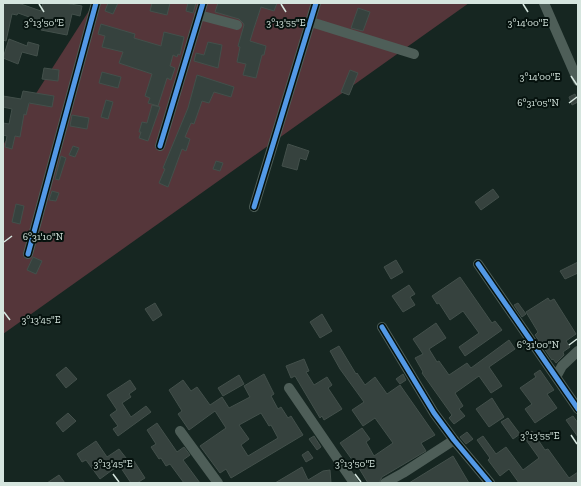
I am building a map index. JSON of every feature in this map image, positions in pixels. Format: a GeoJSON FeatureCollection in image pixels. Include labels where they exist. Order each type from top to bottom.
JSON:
{"type":"FeatureCollection","features":[{"type":"Feature","properties":{"kind":"street"},"geometry":{"type":"LineString","coordinates":[[28,254],[96,3]]}},
{"type":"Feature","properties":{"kind":"street"},"geometry":{"type":"LineString","coordinates":[[160,146],[203,3]]}},
{"type":"Feature","properties":{"kind":"street"},"geometry":{"type":"LineString","coordinates":[[254,207],[316,3]]}},
{"type":"Feature","properties":{"kind":"street"},"geometry":{"type":"LineString","coordinates":[[544,3],[578,81]]}},
{"type":"Feature","properties":{"kind":"street"},"geometry":{"type":"LineString","coordinates":[[199,15],[237,25]]}},
{"type":"Feature","properties":{"kind":"street"},"geometry":{"type":"LineString","coordinates":[[311,22],[414,54]]}},
{"type":"Feature","properties":{"kind":"street"},"geometry":{"type":"LineString","coordinates":[[478,264],[578,409]]}},
{"type":"Feature","properties":{"kind":"street"},"geometry":{"type":"LineString","coordinates":[[382,327],[434,413],[454,440],[490,483]]}},
{"type":"Feature","properties":{"kind":"street"},"geometry":{"type":"LineString","coordinates":[[556,377],[562,366],[578,351]]}},
{"type":"Feature","properties":{"kind":"street"},"geometry":{"type":"LineString","coordinates":[[289,388],[354,483]]}},
{"type":"Feature","properties":{"kind":"street"},"geometry":{"type":"LineString","coordinates":[[180,431],[218,483]]}},
{"type":"Feature","properties":{"kind":"street"},"geometry":{"type":"LineString","coordinates":[[385,483],[454,440]]}},
{"type":"Feature","properties":{"kind":"shaded area"},"geometry":{"type":"Polygon","coordinates":[[[94,3],[469,3],[3,334],[3,145],[94,3]]]}},
{"type":"Feature","properties":{"kind":"building"},"geometry":{"type":"Polygon","coordinates":[[[3,3],[18,3],[41,11],[43,3],[65,3],[82,6],[80,16],[72,14],[67,35],[41,30],[43,22],[18,13],[17,15],[12,14],[6,41],[3,40],[3,3]]]}},
{"type":"Feature","properties":{"kind":"building"},"geometry":{"type":"Polygon","coordinates":[[[108,3],[118,3],[113,14],[105,11],[108,3]]]}},
{"type":"Feature","properties":{"kind":"building"},"geometry":{"type":"Polygon","coordinates":[[[152,3],[170,3],[167,15],[150,11],[152,3]]]}},
{"type":"Feature","properties":{"kind":"building"},"geometry":{"type":"Polygon","coordinates":[[[188,3],[196,3],[193,13],[186,11],[188,3]]]}},
{"type":"Feature","properties":{"kind":"building"},"geometry":{"type":"Polygon","coordinates":[[[218,3],[277,3],[274,11],[261,7],[250,41],[266,46],[256,78],[243,75],[246,64],[237,62],[240,47],[238,46],[244,25],[243,23],[239,19],[215,12],[218,3]]]}},
{"type":"Feature","properties":{"kind":"building"},"geometry":{"type":"Polygon","coordinates":[[[358,8],[370,12],[363,31],[351,28],[358,8]]]}},
{"type":"Feature","properties":{"kind":"building"},"geometry":{"type":"Polygon","coordinates":[[[101,24],[135,34],[134,38],[161,46],[164,32],[184,37],[180,55],[178,54],[177,57],[173,55],[170,66],[175,68],[171,80],[167,78],[158,106],[148,103],[150,98],[145,96],[152,74],[119,63],[123,52],[102,47],[105,36],[98,34],[101,24]]]}},
{"type":"Feature","properties":{"kind":"building"},"geometry":{"type":"Polygon","coordinates":[[[9,39],[27,46],[28,42],[39,45],[37,56],[22,52],[18,64],[3,58],[9,39]]]}},
{"type":"Feature","properties":{"kind":"building"},"geometry":{"type":"Polygon","coordinates":[[[208,42],[222,45],[218,68],[194,61],[196,53],[204,55],[208,42]]]}},
{"type":"Feature","properties":{"kind":"building"},"geometry":{"type":"Polygon","coordinates":[[[44,68],[59,70],[58,81],[42,79],[44,68]]]}},
{"type":"Feature","properties":{"kind":"building"},"geometry":{"type":"Polygon","coordinates":[[[350,70],[358,73],[349,95],[341,92],[350,70]]]}},
{"type":"Feature","properties":{"kind":"building"},"geometry":{"type":"Polygon","coordinates":[[[102,72],[121,77],[118,88],[99,83],[102,72]]]}},
{"type":"Feature","properties":{"kind":"building"},"geometry":{"type":"Polygon","coordinates":[[[197,75],[234,87],[231,97],[214,92],[209,103],[202,101],[194,124],[191,123],[185,137],[190,139],[186,151],[182,149],[168,187],[159,183],[165,169],[163,168],[188,108],[197,75]]]}},
{"type":"Feature","properties":{"kind":"building"},"geometry":{"type":"Polygon","coordinates":[[[23,91],[54,96],[52,107],[29,103],[26,115],[24,114],[20,137],[15,136],[12,149],[5,147],[7,136],[3,135],[3,123],[9,124],[12,109],[3,107],[3,96],[21,99],[23,91]]]}},
{"type":"Feature","properties":{"kind":"building"},"geometry":{"type":"Polygon","coordinates":[[[575,94],[578,102],[572,105],[569,97],[575,94]]]}},
{"type":"Feature","properties":{"kind":"building"},"geometry":{"type":"Polygon","coordinates":[[[106,100],[113,102],[108,119],[101,117],[106,100]]]}},
{"type":"Feature","properties":{"kind":"building"},"geometry":{"type":"Polygon","coordinates":[[[152,105],[160,107],[148,141],[139,138],[141,132],[139,132],[142,122],[147,123],[152,105]]]}},
{"type":"Feature","properties":{"kind":"building"},"geometry":{"type":"Polygon","coordinates":[[[72,115],[89,118],[87,129],[70,126],[72,115]]]}},
{"type":"Feature","properties":{"kind":"building"},"geometry":{"type":"Polygon","coordinates":[[[288,144],[309,151],[306,160],[300,158],[297,170],[282,166],[288,144]]]}},
{"type":"Feature","properties":{"kind":"building"},"geometry":{"type":"Polygon","coordinates":[[[73,146],[79,148],[75,157],[69,155],[73,146]]]}},
{"type":"Feature","properties":{"kind":"building"},"geometry":{"type":"Polygon","coordinates":[[[61,156],[66,158],[59,180],[55,179],[61,156]]]}},
{"type":"Feature","properties":{"kind":"building"},"geometry":{"type":"Polygon","coordinates":[[[216,161],[223,163],[220,171],[213,169],[216,161]]]}},
{"type":"Feature","properties":{"kind":"building"},"geometry":{"type":"Polygon","coordinates":[[[493,189],[499,197],[481,210],[475,202],[493,189]]]}},
{"type":"Feature","properties":{"kind":"building"},"geometry":{"type":"Polygon","coordinates":[[[52,191],[59,193],[56,201],[49,200],[52,191]]]}},
{"type":"Feature","properties":{"kind":"building"},"geometry":{"type":"Polygon","coordinates":[[[16,204],[24,206],[20,224],[12,222],[16,204]]]}},
{"type":"Feature","properties":{"kind":"building"},"geometry":{"type":"Polygon","coordinates":[[[33,257],[42,261],[36,274],[27,270],[33,257]]]}},
{"type":"Feature","properties":{"kind":"building"},"geometry":{"type":"Polygon","coordinates":[[[396,260],[403,272],[391,279],[384,267],[396,260]]]}},
{"type":"Feature","properties":{"kind":"building"},"geometry":{"type":"Polygon","coordinates":[[[578,262],[578,273],[565,279],[560,271],[578,262]]]}},
{"type":"Feature","properties":{"kind":"building"},"geometry":{"type":"Polygon","coordinates":[[[460,277],[492,323],[495,321],[502,330],[465,356],[459,347],[479,333],[463,311],[450,320],[439,303],[437,304],[432,296],[460,277]]]}},
{"type":"Feature","properties":{"kind":"building"},"geometry":{"type":"Polygon","coordinates":[[[409,285],[415,294],[410,297],[415,305],[403,312],[392,296],[409,285]]]}},
{"type":"Feature","properties":{"kind":"building"},"geometry":{"type":"Polygon","coordinates":[[[548,298],[550,301],[554,299],[576,334],[566,341],[570,347],[563,352],[564,355],[556,363],[553,359],[552,360],[535,335],[538,332],[526,312],[548,298]]]}},
{"type":"Feature","properties":{"kind":"building"},"geometry":{"type":"Polygon","coordinates":[[[155,303],[162,315],[153,321],[145,309],[155,303]]]}},
{"type":"Feature","properties":{"kind":"building"},"geometry":{"type":"Polygon","coordinates":[[[518,303],[526,314],[522,317],[514,305],[518,303]]]}},
{"type":"Feature","properties":{"kind":"building"},"geometry":{"type":"Polygon","coordinates":[[[322,314],[332,331],[320,338],[310,322],[322,314]]]}},
{"type":"Feature","properties":{"kind":"building"},"geometry":{"type":"Polygon","coordinates":[[[436,323],[446,338],[429,349],[437,362],[439,361],[449,375],[467,363],[471,368],[509,340],[515,349],[489,367],[502,386],[491,393],[479,376],[455,393],[463,406],[459,409],[465,416],[454,424],[449,418],[452,415],[422,373],[423,372],[415,358],[423,354],[413,339],[436,323]]]}},
{"type":"Feature","properties":{"kind":"building"},"geometry":{"type":"Polygon","coordinates":[[[339,346],[356,374],[357,373],[365,385],[375,377],[387,394],[400,385],[435,435],[421,443],[426,451],[382,477],[379,483],[368,483],[354,460],[353,461],[340,443],[362,428],[370,439],[366,442],[374,456],[393,443],[375,418],[363,426],[352,410],[364,402],[340,369],[330,351],[339,346]]]}},
{"type":"Feature","properties":{"kind":"building"},"geometry":{"type":"Polygon","coordinates":[[[304,359],[309,371],[306,372],[314,385],[327,377],[332,385],[328,388],[342,409],[324,420],[322,416],[320,418],[295,376],[291,378],[286,366],[304,359]]]}},
{"type":"Feature","properties":{"kind":"building"},"geometry":{"type":"Polygon","coordinates":[[[66,367],[77,379],[66,388],[56,375],[66,367]]]}},
{"type":"Feature","properties":{"kind":"building"},"geometry":{"type":"Polygon","coordinates":[[[540,370],[554,390],[547,394],[557,408],[535,423],[525,409],[532,404],[520,388],[536,377],[534,374],[540,370]]]}},
{"type":"Feature","properties":{"kind":"building"},"geometry":{"type":"Polygon","coordinates":[[[264,374],[274,394],[271,396],[278,409],[281,407],[288,418],[291,416],[303,435],[231,478],[226,469],[220,473],[200,446],[226,428],[215,411],[189,430],[178,414],[182,411],[169,390],[183,380],[191,391],[197,387],[210,405],[222,397],[229,408],[250,397],[244,386],[264,374]],[[261,413],[239,425],[249,439],[241,445],[248,456],[278,438],[271,425],[269,426],[261,413]]]}},
{"type":"Feature","properties":{"kind":"building"},"geometry":{"type":"Polygon","coordinates":[[[403,374],[406,380],[400,384],[396,379],[403,374]]]}},
{"type":"Feature","properties":{"kind":"building"},"geometry":{"type":"Polygon","coordinates":[[[239,375],[244,384],[223,396],[218,388],[239,375]]]}},
{"type":"Feature","properties":{"kind":"building"},"geometry":{"type":"Polygon","coordinates":[[[130,380],[136,389],[129,394],[131,397],[122,403],[131,417],[146,406],[151,412],[118,436],[113,429],[118,426],[110,415],[117,410],[107,395],[130,380]]]}},
{"type":"Feature","properties":{"kind":"building"},"geometry":{"type":"Polygon","coordinates":[[[492,398],[504,417],[489,427],[476,409],[492,398]]]}},
{"type":"Feature","properties":{"kind":"building"},"geometry":{"type":"Polygon","coordinates":[[[68,413],[76,421],[63,432],[56,423],[68,413]]]}},
{"type":"Feature","properties":{"kind":"building"},"geometry":{"type":"Polygon","coordinates":[[[573,416],[578,423],[578,437],[566,420],[573,416]]]}},
{"type":"Feature","properties":{"kind":"building"},"geometry":{"type":"Polygon","coordinates":[[[508,418],[520,434],[513,439],[501,422],[508,418]]]}},
{"type":"Feature","properties":{"kind":"building"},"geometry":{"type":"Polygon","coordinates":[[[157,423],[177,452],[184,447],[190,455],[183,460],[200,483],[184,483],[170,464],[166,466],[161,458],[159,459],[151,447],[156,444],[147,430],[157,423]]]}},
{"type":"Feature","properties":{"kind":"building"},"geometry":{"type":"Polygon","coordinates":[[[532,431],[545,450],[548,449],[569,478],[578,472],[578,480],[574,483],[519,483],[509,469],[500,476],[488,460],[490,458],[477,440],[483,436],[496,454],[506,447],[523,470],[539,458],[524,437],[532,431]]]}},
{"type":"Feature","properties":{"kind":"building"},"geometry":{"type":"Polygon","coordinates":[[[467,432],[473,439],[466,444],[460,437],[467,432]]]}},
{"type":"Feature","properties":{"kind":"building"},"geometry":{"type":"Polygon","coordinates":[[[314,436],[321,447],[317,450],[309,439],[314,436]]]}},
{"type":"Feature","properties":{"kind":"building"},"geometry":{"type":"Polygon","coordinates":[[[96,441],[107,457],[119,449],[130,463],[134,461],[145,478],[137,483],[131,483],[119,465],[100,479],[86,460],[82,462],[77,454],[96,441]]]}},
{"type":"Feature","properties":{"kind":"building"},"geometry":{"type":"Polygon","coordinates":[[[308,451],[313,458],[306,462],[302,455],[308,451]]]}},
{"type":"Feature","properties":{"kind":"building"},"geometry":{"type":"Polygon","coordinates":[[[453,456],[469,483],[409,483],[453,456]]]}},
{"type":"Feature","properties":{"kind":"building"},"geometry":{"type":"Polygon","coordinates":[[[302,467],[308,480],[323,471],[330,470],[331,483],[275,483],[302,467]]]}},
{"type":"Feature","properties":{"kind":"building"},"geometry":{"type":"Polygon","coordinates":[[[59,475],[65,483],[47,483],[59,475]]]}},
{"type":"Feature","properties":{"kind":"cycle path"},"geometry":{"type":"LineString","coordinates":[[28,254],[96,3]]}},
{"type":"Feature","properties":{"kind":"cycle path"},"geometry":{"type":"LineString","coordinates":[[160,146],[203,3]]}},
{"type":"Feature","properties":{"kind":"cycle path"},"geometry":{"type":"LineString","coordinates":[[254,207],[316,3]]}},
{"type":"Feature","properties":{"kind":"cycle path"},"geometry":{"type":"LineString","coordinates":[[478,264],[578,409]]}},
{"type":"Feature","properties":{"kind":"cycle path"},"geometry":{"type":"LineString","coordinates":[[382,327],[434,413],[454,440],[490,483]]}}]}
